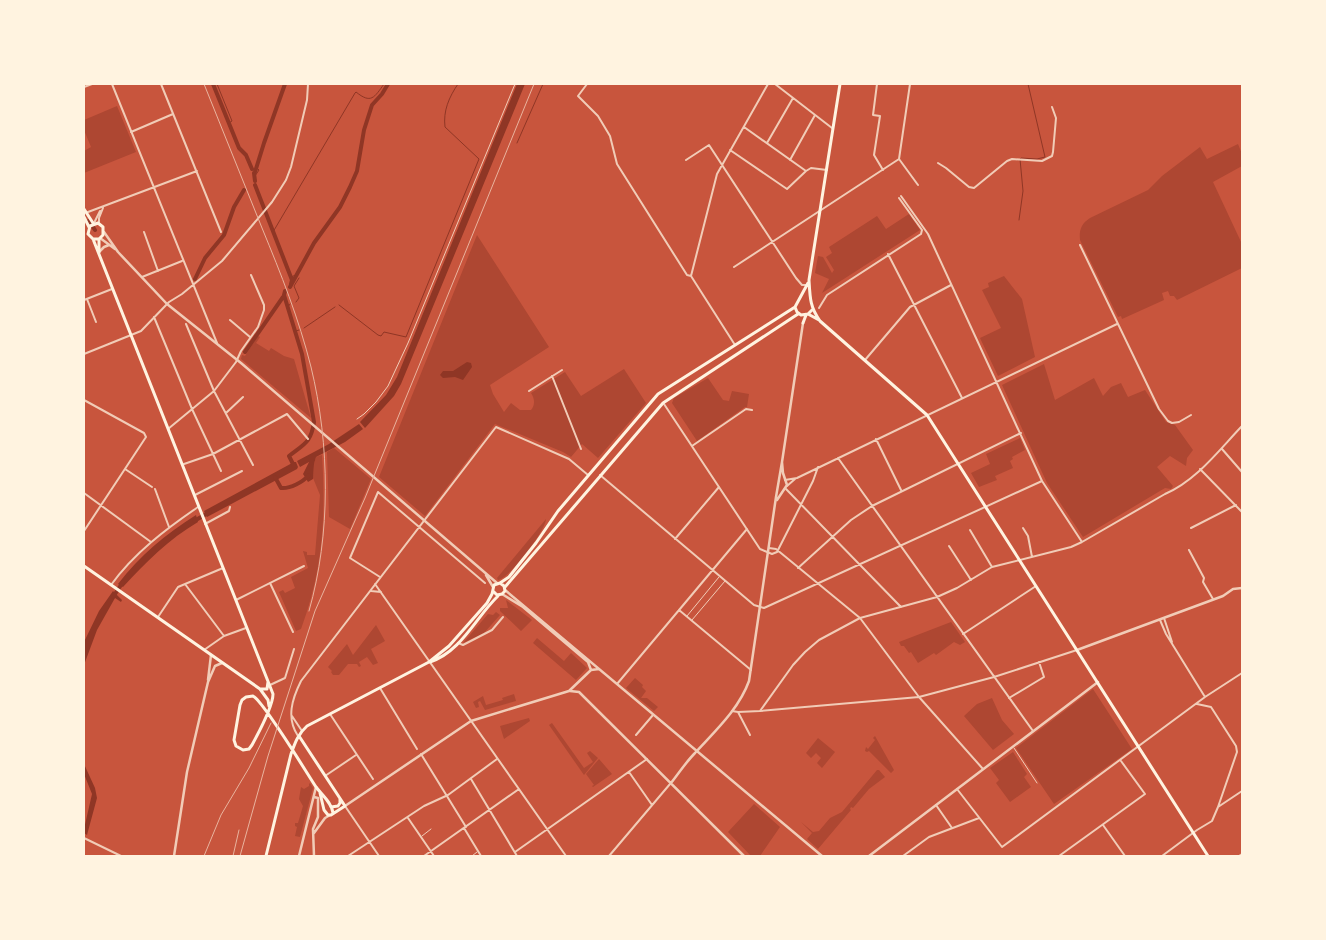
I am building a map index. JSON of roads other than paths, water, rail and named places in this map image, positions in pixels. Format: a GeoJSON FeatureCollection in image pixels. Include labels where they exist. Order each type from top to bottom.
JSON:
{"type":"FeatureCollection","features":[{"type":"Feature","properties":{"kind":"main road"},"geometry":{"type":"LineString","coordinates":[[840,84],[809,282],[812,309],[820,321],[927,415],[1208,856]]}},
{"type":"Feature","properties":{"kind":"main road"},"geometry":{"type":"LineString","coordinates":[[85,210],[94,223],[100,224],[103,227],[104,232],[98,242],[101,260]]}},
{"type":"Feature","properties":{"kind":"main road"},"geometry":{"type":"LineString","coordinates":[[84,218],[269,683],[273,698],[270,706],[266,716],[250,748],[243,750],[236,746],[234,740],[241,702],[244,698],[251,696],[258,700],[298,759],[332,811]]}},
{"type":"Feature","properties":{"kind":"main road"},"geometry":{"type":"LineString","coordinates":[[87,229],[94,223]]}},
{"type":"Feature","properties":{"kind":"main road"},"geometry":{"type":"LineString","coordinates":[[91,238],[100,238]]}},
{"type":"Feature","properties":{"kind":"main road"},"geometry":{"type":"LineString","coordinates":[[429,662],[449,646],[487,603],[493,592],[493,587],[509,576],[536,543],[558,511],[658,394],[795,307],[809,282]]}},
{"type":"Feature","properties":{"kind":"main road"},"geometry":{"type":"LineString","coordinates":[[801,299],[810,301]]}},
{"type":"Feature","properties":{"kind":"main road"},"geometry":{"type":"LineString","coordinates":[[795,307],[803,315],[820,321]]}},
{"type":"Feature","properties":{"kind":"main road"},"geometry":{"type":"LineString","coordinates":[[266,856],[292,754],[298,736],[302,731],[307,726],[452,650],[663,403],[812,309]]}},
{"type":"Feature","properties":{"kind":"main road"},"geometry":{"type":"LineString","coordinates":[[803,315],[803,323]]}},
{"type":"Feature","properties":{"kind":"main road"},"geometry":{"type":"LineString","coordinates":[[84,566],[260,689],[270,706]]}},
{"type":"Feature","properties":{"kind":"main road"},"geometry":{"type":"LineString","coordinates":[[498,583],[505,588]]}},
{"type":"Feature","properties":{"kind":"main road"},"geometry":{"type":"LineString","coordinates":[[493,592],[500,595]]}},
{"type":"Feature","properties":{"kind":"main road"},"geometry":{"type":"LineString","coordinates":[[260,689],[267,689],[269,683]]}},
{"type":"Feature","properties":{"kind":"main road"},"geometry":{"type":"LineString","coordinates":[[298,736],[345,806],[332,811]]}},
{"type":"Feature","properties":{"kind":"main road"},"geometry":{"type":"LineString","coordinates":[[320,793],[324,811],[328,815],[339,805],[341,802],[340,798]]}},
{"type":"Feature","properties":{"kind":"street"},"geometry":{"type":"LineString","coordinates":[[84,87],[92,84]]}},
{"type":"Feature","properties":{"kind":"street"},"geometry":{"type":"LineString","coordinates":[[112,84],[217,344]]}},
{"type":"Feature","properties":{"kind":"street"},"geometry":{"type":"LineString","coordinates":[[161,84],[221,232]]}},
{"type":"Feature","properties":{"kind":"street"},"geometry":{"type":"LineString","coordinates":[[84,354],[141,331],[167,304],[222,261],[272,202],[286,180],[291,167],[307,100],[308,84]]}},
{"type":"Feature","properties":{"kind":"street"},"geometry":{"type":"LineString","coordinates":[[357,419],[376,402],[388,386],[408,343],[515,84]]}},
{"type":"Feature","properties":{"kind":"street"},"geometry":{"type":"LineString","coordinates":[[587,84],[578,96],[598,116],[610,136],[617,164],[687,275],[691,276],[735,345]]}},
{"type":"Feature","properties":{"kind":"street"},"geometry":{"type":"LineString","coordinates":[[691,276],[717,174],[768,84]]}},
{"type":"Feature","properties":{"kind":"street"},"geometry":{"type":"LineString","coordinates":[[775,84],[833,128]]}},
{"type":"Feature","properties":{"kind":"street"},"geometry":{"type":"LineString","coordinates":[[877,84],[873,115],[880,116],[874,155],[883,170]]}},
{"type":"Feature","properties":{"kind":"street"},"geometry":{"type":"LineString","coordinates":[[910,84],[899,159],[918,186]]}},
{"type":"Feature","properties":{"kind":"street"},"geometry":{"type":"LineString","coordinates":[[767,143],[792,98]]}},
{"type":"Feature","properties":{"kind":"street"},"geometry":{"type":"LineString","coordinates":[[938,163],[969,187],[974,188],[1007,161],[1042,161],[1052,156],[1056,118],[1052,107]]}},
{"type":"Feature","properties":{"kind":"street"},"geometry":{"type":"LineString","coordinates":[[131,132],[174,114]]}},
{"type":"Feature","properties":{"kind":"street"},"geometry":{"type":"LineString","coordinates":[[790,160],[815,115]]}},
{"type":"Feature","properties":{"kind":"street"},"geometry":{"type":"LineString","coordinates":[[744,127],[806,171]]}},
{"type":"Feature","properties":{"kind":"street"},"geometry":{"type":"LineString","coordinates":[[686,160],[709,145],[802,285],[809,282]]}},
{"type":"Feature","properties":{"kind":"street"},"geometry":{"type":"LineString","coordinates":[[730,150],[787,189],[811,168],[827,170]]}},
{"type":"Feature","properties":{"kind":"street"},"geometry":{"type":"LineString","coordinates":[[734,267],[899,159]]}},
{"type":"Feature","properties":{"kind":"street"},"geometry":{"type":"LineString","coordinates":[[85,210],[92,212],[197,171]]}},
{"type":"Feature","properties":{"kind":"street"},"geometry":{"type":"LineString","coordinates":[[921,234],[922,230],[900,197],[928,234],[1042,481],[1082,542]]}},
{"type":"Feature","properties":{"kind":"street"},"geometry":{"type":"LineString","coordinates":[[94,223],[104,207]]}},
{"type":"Feature","properties":{"kind":"street"},"geometry":{"type":"LineString","coordinates":[[98,218],[100,224]]}},
{"type":"Feature","properties":{"kind":"street"},"geometry":{"type":"LineString","coordinates":[[104,232],[118,252]]}},
{"type":"Feature","properties":{"kind":"street"},"geometry":{"type":"LineString","coordinates":[[144,232],[158,271]]}},
{"type":"Feature","properties":{"kind":"street"},"geometry":{"type":"LineString","coordinates":[[819,308],[827,295],[888,254],[921,234],[926,235],[929,239]]}},
{"type":"Feature","properties":{"kind":"street"},"geometry":{"type":"LineString","coordinates":[[84,236],[91,238]]}},
{"type":"Feature","properties":{"kind":"street"},"geometry":{"type":"LineString","coordinates":[[100,238],[118,252],[167,304],[241,362],[498,583]]}},
{"type":"Feature","properties":{"kind":"street"},"geometry":{"type":"LineString","coordinates":[[99,253],[107,245],[111,246]]}},
{"type":"Feature","properties":{"kind":"street"},"geometry":{"type":"LineString","coordinates":[[1080,246],[1159,410],[1168,421],[1174,424],[1191,415]]}},
{"type":"Feature","properties":{"kind":"street"},"geometry":{"type":"LineString","coordinates":[[888,254],[962,398]]}},
{"type":"Feature","properties":{"kind":"street"},"geometry":{"type":"LineString","coordinates":[[142,277],[182,261]]}},
{"type":"Feature","properties":{"kind":"street"},"geometry":{"type":"LineString","coordinates":[[168,429],[214,391],[237,360],[250,337],[260,328],[264,305],[251,275]]}},
{"type":"Feature","properties":{"kind":"street"},"geometry":{"type":"LineString","coordinates":[[865,360],[914,304],[951,285]]}},
{"type":"Feature","properties":{"kind":"street"},"geometry":{"type":"LineString","coordinates":[[84,300],[112,288]]}},
{"type":"Feature","properties":{"kind":"street"},"geometry":{"type":"LineString","coordinates":[[87,298],[96,322]]}},
{"type":"Feature","properties":{"kind":"street"},"geometry":{"type":"LineString","coordinates":[[154,317],[192,409],[221,472]]}},
{"type":"Feature","properties":{"kind":"street"},"geometry":{"type":"LineString","coordinates":[[230,320],[250,337]]}},
{"type":"Feature","properties":{"kind":"street"},"geometry":{"type":"LineString","coordinates":[[609,856],[696,751],[732,711],[745,691],[751,670],[803,323]]}},
{"type":"Feature","properties":{"kind":"street"},"geometry":{"type":"LineString","coordinates":[[186,324],[214,391],[253,465]]}},
{"type":"Feature","properties":{"kind":"street"},"geometry":{"type":"LineString","coordinates":[[775,504],[785,487],[797,478],[1117,324]]}},
{"type":"Feature","properties":{"kind":"street"},"geometry":{"type":"LineString","coordinates":[[529,391],[562,370]]}},
{"type":"Feature","properties":{"kind":"street"},"geometry":{"type":"LineString","coordinates":[[552,376],[581,449]]}},
{"type":"Feature","properties":{"kind":"street"},"geometry":{"type":"LineString","coordinates":[[226,413],[243,397]]}},
{"type":"Feature","properties":{"kind":"street"},"geometry":{"type":"LineString","coordinates":[[84,400],[144,433],[146,437],[84,531]]}},
{"type":"Feature","properties":{"kind":"street"},"geometry":{"type":"LineString","coordinates":[[663,403],[760,549],[768,553],[778,552]]}},
{"type":"Feature","properties":{"kind":"street"},"geometry":{"type":"LineString","coordinates":[[692,446],[746,409],[752,410]]}},
{"type":"Feature","properties":{"kind":"street"},"geometry":{"type":"LineString","coordinates":[[182,465],[212,454],[287,414],[308,439]]}},
{"type":"Feature","properties":{"kind":"street"},"geometry":{"type":"LineString","coordinates":[[760,711],[793,665],[819,640],[860,618],[936,597],[957,588],[992,567],[1071,547],[1082,542],[1176,489],[1222,449],[1242,426]]}},
{"type":"Feature","properties":{"kind":"street"},"geometry":{"type":"LineString","coordinates":[[298,736],[293,728],[291,713],[292,701],[301,681],[496,427],[569,459],[588,475]]}},
{"type":"Feature","properties":{"kind":"street"},"geometry":{"type":"LineString","coordinates":[[798,568],[851,520],[872,506],[901,490],[1021,434]]}},
{"type":"Feature","properties":{"kind":"street"},"geometry":{"type":"LineString","coordinates":[[876,439],[901,490]]}},
{"type":"Feature","properties":{"kind":"street"},"geometry":{"type":"LineString","coordinates":[[1222,449],[1242,472]]}},
{"type":"Feature","properties":{"kind":"street"},"geometry":{"type":"LineString","coordinates":[[838,458],[1032,731]]}},
{"type":"Feature","properties":{"kind":"street"},"geometry":{"type":"LineString","coordinates":[[782,462],[785,487],[901,607]]}},
{"type":"Feature","properties":{"kind":"street"},"geometry":{"type":"LineString","coordinates":[[778,552],[818,467]]}},
{"type":"Feature","properties":{"kind":"street"},"geometry":{"type":"LineString","coordinates":[[125,469],[152,487]]}},
{"type":"Feature","properties":{"kind":"street"},"geometry":{"type":"LineString","coordinates":[[1200,469],[1242,512]]}},
{"type":"Feature","properties":{"kind":"street"},"geometry":{"type":"LineString","coordinates":[[194,496],[242,471]]}},
{"type":"Feature","properties":{"kind":"street"},"geometry":{"type":"LineString","coordinates":[[600,475],[754,606],[764,608],[1042,481]]}},
{"type":"Feature","properties":{"kind":"street"},"geometry":{"type":"LineString","coordinates":[[779,481],[797,478]]}},
{"type":"Feature","properties":{"kind":"street"},"geometry":{"type":"LineString","coordinates":[[778,486],[780,488],[785,487]]}},
{"type":"Feature","properties":{"kind":"street"},"geometry":{"type":"LineString","coordinates":[[675,539],[719,487]]}},
{"type":"Feature","properties":{"kind":"street"},"geometry":{"type":"LineString","coordinates":[[155,489],[169,527]]}},
{"type":"Feature","properties":{"kind":"street"},"geometry":{"type":"LineString","coordinates":[[380,577],[350,558],[378,492],[485,583]]}},
{"type":"Feature","properties":{"kind":"street"},"geometry":{"type":"LineString","coordinates":[[84,493],[151,542]]}},
{"type":"Feature","properties":{"kind":"street"},"geometry":{"type":"LineString","coordinates":[[1191,528],[1236,505]]}},
{"type":"Feature","properties":{"kind":"street"},"geometry":{"type":"LineString","coordinates":[[111,585],[132,560],[151,542],[198,507]]}},
{"type":"Feature","properties":{"kind":"street"},"geometry":{"type":"LineString","coordinates":[[204,522],[229,511],[230,507]]}},
{"type":"Feature","properties":{"kind":"street"},"geometry":{"type":"LineString","coordinates":[[1023,528],[1028,536],[1032,556]]}},
{"type":"Feature","properties":{"kind":"street"},"geometry":{"type":"LineString","coordinates":[[617,684],[747,529]]}},
{"type":"Feature","properties":{"kind":"street"},"geometry":{"type":"LineString","coordinates":[[970,530],[992,567]]}},
{"type":"Feature","properties":{"kind":"street"},"geometry":{"type":"LineString","coordinates":[[949,546],[971,580]]}},
{"type":"Feature","properties":{"kind":"street"},"geometry":{"type":"LineString","coordinates":[[769,548],[776,549],[860,618],[919,697],[983,769]]}},
{"type":"Feature","properties":{"kind":"street"},"geometry":{"type":"LineString","coordinates":[[1189,550],[1204,578],[1203,582],[1213,599]]}},
{"type":"Feature","properties":{"kind":"street"},"geometry":{"type":"LineString","coordinates":[[236,600],[304,566]]}},
{"type":"Feature","properties":{"kind":"street"},"geometry":{"type":"LineString","coordinates":[[158,618],[175,590],[223,568]]}},
{"type":"Feature","properties":{"kind":"street"},"geometry":{"type":"LineString","coordinates":[[484,572],[493,587]]}},
{"type":"Feature","properties":{"kind":"street"},"geometry":{"type":"LineString","coordinates":[[686,616],[720,576]]}},
{"type":"Feature","properties":{"kind":"street"},"geometry":{"type":"LineString","coordinates":[[692,620],[725,581]]}},
{"type":"Feature","properties":{"kind":"street"},"geometry":{"type":"LineString","coordinates":[[270,583],[293,632]]}},
{"type":"Feature","properties":{"kind":"street"},"geometry":{"type":"LineString","coordinates":[[185,584],[224,636]]}},
{"type":"Feature","properties":{"kind":"street"},"geometry":{"type":"LineString","coordinates":[[375,584],[566,856]]}},
{"type":"Feature","properties":{"kind":"street"},"geometry":{"type":"LineString","coordinates":[[963,634],[1036,586]]}},
{"type":"Feature","properties":{"kind":"street"},"geometry":{"type":"LineString","coordinates":[[505,588],[822,856]]}},
{"type":"Feature","properties":{"kind":"street"},"geometry":{"type":"LineString","coordinates":[[732,711],[760,711],[919,697],[994,678],[1077,650],[1213,599],[1233,589],[1242,588]]}},
{"type":"Feature","properties":{"kind":"street"},"geometry":{"type":"LineString","coordinates":[[370,591],[380,592]]}},
{"type":"Feature","properties":{"kind":"street"},"geometry":{"type":"LineString","coordinates":[[500,595],[523,607],[588,662],[591,670]]}},
{"type":"Feature","properties":{"kind":"street"},"geometry":{"type":"LineString","coordinates":[[679,610],[751,670]]}},
{"type":"Feature","properties":{"kind":"street"},"geometry":{"type":"LineString","coordinates":[[458,643],[463,645],[492,630],[504,617]]}},
{"type":"Feature","properties":{"kind":"street"},"geometry":{"type":"LineString","coordinates":[[1162,618],[1174,646],[1206,697]]}},
{"type":"Feature","properties":{"kind":"street"},"geometry":{"type":"LineString","coordinates":[[204,650],[224,636],[247,627]]}},
{"type":"Feature","properties":{"kind":"street"},"geometry":{"type":"LineString","coordinates":[[269,683],[285,678],[294,649]]}},
{"type":"Feature","properties":{"kind":"street"},"geometry":{"type":"LineString","coordinates":[[174,856],[187,772],[208,682],[211,654]]}},
{"type":"Feature","properties":{"kind":"street"},"geometry":{"type":"LineString","coordinates":[[1009,698],[1044,677],[1039,662]]}},
{"type":"Feature","properties":{"kind":"street"},"geometry":{"type":"LineString","coordinates":[[208,682],[215,666],[222,663]]}},
{"type":"Feature","properties":{"kind":"street"},"geometry":{"type":"LineString","coordinates":[[379,856],[345,806],[471,721],[569,691],[591,670],[599,669]]}},
{"type":"Feature","properties":{"kind":"street"},"geometry":{"type":"LineString","coordinates":[[957,789],[1002,847],[1196,704],[1242,673]]}},
{"type":"Feature","properties":{"kind":"street"},"geometry":{"type":"LineString","coordinates":[[870,856],[1098,682]]}},
{"type":"Feature","properties":{"kind":"street"},"geometry":{"type":"LineString","coordinates":[[577,684],[579,692],[744,856]]}},
{"type":"Feature","properties":{"kind":"street"},"geometry":{"type":"LineString","coordinates":[[380,688],[417,749]]}},
{"type":"Feature","properties":{"kind":"street"},"geometry":{"type":"LineString","coordinates":[[569,691],[579,692]]}},
{"type":"Feature","properties":{"kind":"street"},"geometry":{"type":"LineString","coordinates":[[1162,856],[1212,821],[1237,752],[1236,746],[1211,707],[1196,704]]}},
{"type":"Feature","properties":{"kind":"street"},"geometry":{"type":"LineString","coordinates":[[738,712],[750,735]]}},
{"type":"Feature","properties":{"kind":"street"},"geometry":{"type":"LineString","coordinates":[[291,713],[302,731]]}},
{"type":"Feature","properties":{"kind":"street"},"geometry":{"type":"LineString","coordinates":[[330,714],[373,779]]}},
{"type":"Feature","properties":{"kind":"street"},"geometry":{"type":"LineString","coordinates":[[636,736],[653,715]]}},
{"type":"Feature","properties":{"kind":"street"},"geometry":{"type":"LineString","coordinates":[[1013,746],[1037,783]]}},
{"type":"Feature","properties":{"kind":"street"},"geometry":{"type":"LineString","coordinates":[[421,754],[465,827],[480,856]]}},
{"type":"Feature","properties":{"kind":"street"},"geometry":{"type":"LineString","coordinates":[[325,776],[356,755]]}},
{"type":"Feature","properties":{"kind":"street"},"geometry":{"type":"LineString","coordinates":[[348,856],[424,806],[446,796],[497,759]]}},
{"type":"Feature","properties":{"kind":"street"},"geometry":{"type":"LineString","coordinates":[[515,852],[647,759]]}},
{"type":"Feature","properties":{"kind":"street"},"geometry":{"type":"LineString","coordinates":[[1058,856],[1145,794],[1121,760]]}},
{"type":"Feature","properties":{"kind":"street"},"geometry":{"type":"LineString","coordinates":[[629,772],[652,805]]}},
{"type":"Feature","properties":{"kind":"street"},"geometry":{"type":"LineString","coordinates":[[470,779],[517,856]]}},
{"type":"Feature","properties":{"kind":"street"},"geometry":{"type":"LineString","coordinates":[[299,856],[316,787]]}},
{"type":"Feature","properties":{"kind":"street"},"geometry":{"type":"LineString","coordinates":[[424,856],[519,789]]}},
{"type":"Feature","properties":{"kind":"street"},"geometry":{"type":"LineString","coordinates":[[1218,807],[1242,791]]}},
{"type":"Feature","properties":{"kind":"street"},"geometry":{"type":"LineString","coordinates":[[314,798],[318,798],[319,810],[313,829],[314,856]]}},
{"type":"Feature","properties":{"kind":"street"},"geometry":{"type":"LineString","coordinates":[[936,805],[953,828]]}},
{"type":"Feature","properties":{"kind":"street"},"geometry":{"type":"LineString","coordinates":[[313,834],[332,811]]}},
{"type":"Feature","properties":{"kind":"street"},"geometry":{"type":"LineString","coordinates":[[408,817],[434,856]]}},
{"type":"Feature","properties":{"kind":"street"},"geometry":{"type":"LineString","coordinates":[[903,856],[929,837],[980,818]]}},
{"type":"Feature","properties":{"kind":"street"},"geometry":{"type":"LineString","coordinates":[[1103,824],[1125,856]]}},
{"type":"Feature","properties":{"kind":"street"},"geometry":{"type":"LineString","coordinates":[[421,837],[431,830]]}},
{"type":"Feature","properties":{"kind":"street"},"geometry":{"type":"LineString","coordinates":[[85,839],[121,856]]}},
{"type":"Feature","properties":{"kind":"street"},"geometry":{"type":"LineString","coordinates":[[472,856],[478,852]]}},
{"type":"Feature","properties":{"kind":"street"},"geometry":{"type":"LineString","coordinates":[[1238,856],[1242,854]]}},
{"type":"Feature","properties":{"kind":"waterway"},"geometry":{"type":"LineString","coordinates":[[213,84],[239,148],[246,155],[252,169]]}},
{"type":"Feature","properties":{"kind":"waterway"},"geometry":{"type":"LineString","coordinates":[[217,84],[232,121],[229,123]]}},
{"type":"Feature","properties":{"kind":"waterway"},"geometry":{"type":"LineString","coordinates":[[255,172],[285,84]]}},
{"type":"Feature","properties":{"kind":"waterway"},"geometry":{"type":"LineString","coordinates":[[273,232],[355,93],[365,98],[372,98],[384,84]]}},
{"type":"Feature","properties":{"kind":"waterway"},"geometry":{"type":"LineString","coordinates":[[290,287],[314,243],[340,207],[350,187],[357,171],[364,130],[372,105],[388,84]]}},
{"type":"Feature","properties":{"kind":"waterway"},"geometry":{"type":"LineString","coordinates":[[339,305],[378,335],[381,336],[384,332],[406,337],[479,159],[445,127],[447,104],[458,84]]}},
{"type":"Feature","properties":{"kind":"waterway"},"geometry":{"type":"LineString","coordinates":[[517,143],[543,84]]}},
{"type":"Feature","properties":{"kind":"waterway"},"geometry":{"type":"LineString","coordinates":[[1019,220],[1023,191],[1020,159],[1045,157],[1028,84]]}},
{"type":"Feature","properties":{"kind":"waterway"},"geometry":{"type":"LineString","coordinates":[[255,176],[259,170],[257,168]]}},
{"type":"Feature","properties":{"kind":"waterway"},"geometry":{"type":"LineString","coordinates":[[254,173],[255,181]]}},
{"type":"Feature","properties":{"kind":"waterway"},"geometry":{"type":"LineString","coordinates":[[255,185],[292,280],[291,284]]}},
{"type":"Feature","properties":{"kind":"waterway"},"geometry":{"type":"LineString","coordinates":[[195,279],[205,258],[224,235],[234,207],[244,190]]}},
{"type":"Feature","properties":{"kind":"waterway"},"geometry":{"type":"LineString","coordinates":[[89,221],[95,230]]}},
{"type":"Feature","properties":{"kind":"waterway"},"geometry":{"type":"LineString","coordinates":[[291,277],[298,274]]}},
{"type":"Feature","properties":{"kind":"waterway"},"geometry":{"type":"LineString","coordinates":[[296,302],[299,298],[294,286],[299,278]]}},
{"type":"Feature","properties":{"kind":"waterway"},"geometry":{"type":"LineString","coordinates":[[285,291],[284,295],[302,354],[314,422],[309,439],[289,456],[294,466]]}},
{"type":"Feature","properties":{"kind":"waterway"},"geometry":{"type":"LineString","coordinates":[[245,352],[283,297]]}},
{"type":"Feature","properties":{"kind":"waterway"},"geometry":{"type":"LineString","coordinates":[[304,328],[335,307]]}},
{"type":"Feature","properties":{"kind":"waterway"},"geometry":{"type":"LineString","coordinates":[[275,477],[281,488],[285,488],[296,484],[309,475]]}},
{"type":"Feature","properties":{"kind":"waterway"},"geometry":{"type":"LineString","coordinates":[[194,521],[210,512]]}},
{"type":"Feature","properties":{"kind":"waterway"},"geometry":{"type":"LineString","coordinates":[[113,597],[123,582]]}},
{"type":"Feature","properties":{"kind":"railway"},"geometry":{"type":"LineString","coordinates":[[204,84],[289,297],[306,349],[317,397],[325,458],[324,521],[316,582],[309,611]]}},
{"type":"Feature","properties":{"kind":"railway"},"geometry":{"type":"LineString","coordinates":[[240,856],[268,756],[315,611],[365,498],[534,84]]}},
{"type":"Feature","properties":{"kind":"railway"},"geometry":{"type":"LineString","coordinates":[[204,856],[221,815],[249,768],[271,723]]}},
{"type":"Feature","properties":{"kind":"railway"},"geometry":{"type":"LineString","coordinates":[[233,856],[239,830]]}}]}
